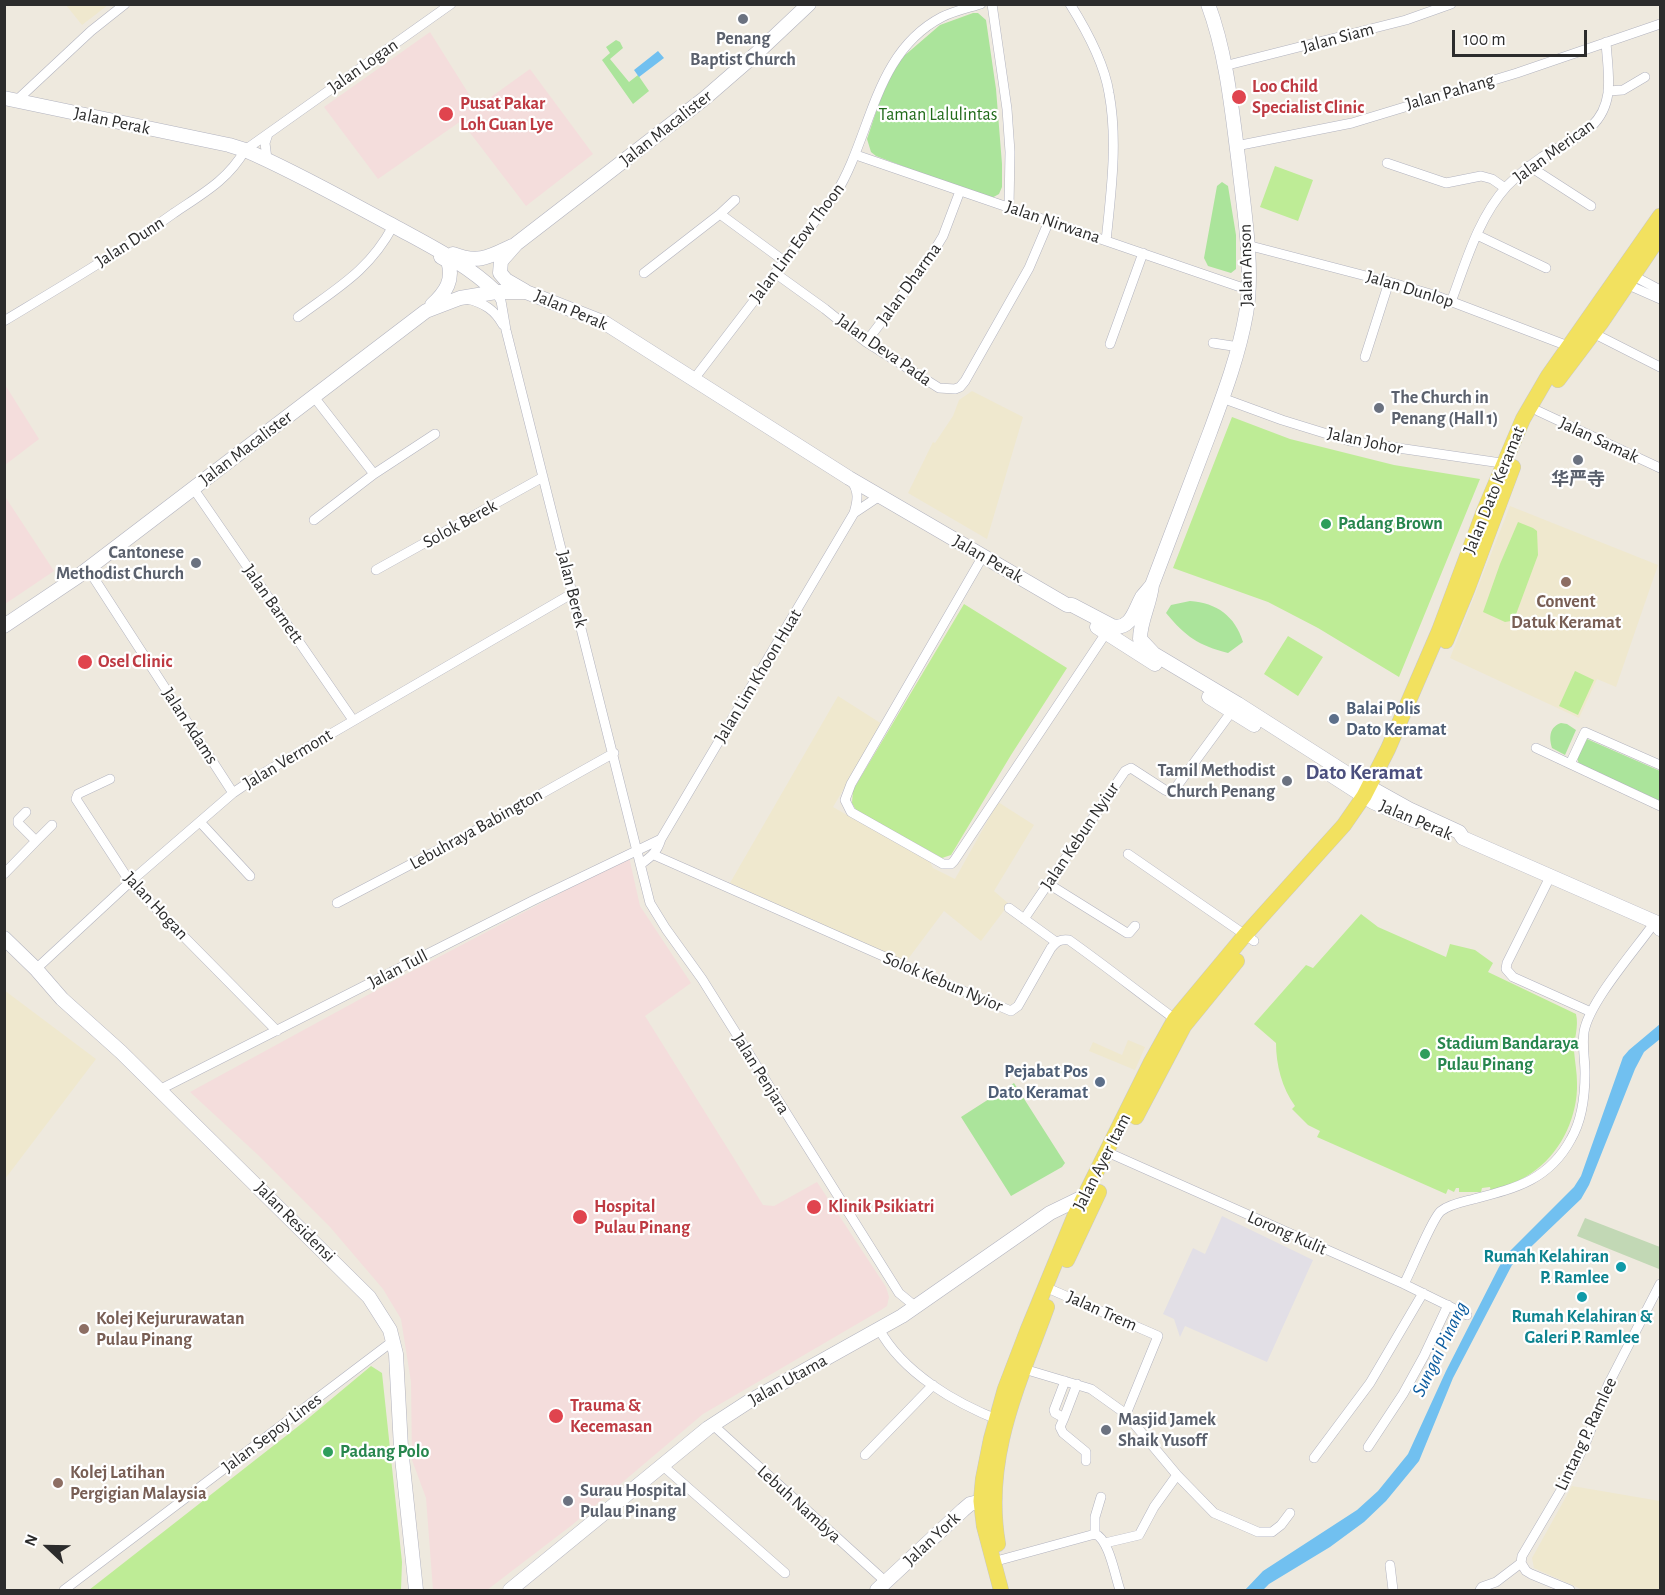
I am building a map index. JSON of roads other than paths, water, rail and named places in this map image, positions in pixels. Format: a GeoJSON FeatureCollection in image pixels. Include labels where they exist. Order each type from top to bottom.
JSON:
{"type":"FeatureCollection","features":[{"type":"Feature","properties":{"kind":"main road","name":"Jalan Macalister"},"geometry":{"type":"LineString","coordinates":[[516,244],[705,98],[809,4]]}},
{"type":"Feature","properties":{"kind":"main road","name":"Jalan Anson"},"geometry":{"type":"LineString","coordinates":[[1152,585],[1222,398],[1239,347],[1247,312],[1249,290],[1245,209],[1224,66],[1208,4]]}},
{"type":"Feature","properties":{"kind":"main road","name":"Jalan Perak"},"geometry":{"type":"LineString","coordinates":[[10,100],[245,150],[267,159],[432,246],[472,271],[496,292],[526,292],[605,322],[849,478],[1067,605],[1106,633],[1233,705]]}},
{"type":"Feature","properties":{"kind":"main road","name":"Jalan Dato Keramat"},"geometry":{"type":"LineString","coordinates":[[1371,794],[1439,631],[1484,511],[1538,411],[1565,369],[1593,333],[1660,216]]}},
{"type":"Feature","properties":{"kind":"main road"},"geometry":{"type":"LineString","coordinates":[[393,226],[398,232],[448,261],[451,270],[450,282],[445,292],[426,311]]}},
{"type":"Feature","properties":{"kind":"main road","name":"Jalan Dato Keramat"},"geometry":{"type":"LineString","coordinates":[[1509,464],[1528,410],[1568,346],[1660,236]]}},
{"type":"Feature","properties":{"kind":"main road"},"geometry":{"type":"LineString","coordinates":[[432,246],[468,259],[478,260],[516,244]]}},
{"type":"Feature","properties":{"kind":"main road"},"geometry":{"type":"LineString","coordinates":[[516,244],[501,261],[500,273],[506,280],[526,292]]}},
{"type":"Feature","properties":{"kind":"main road","name":"Jalan Macalister"},"geometry":{"type":"LineString","coordinates":[[4,626],[88,569],[426,311],[460,298],[496,292]]}},
{"type":"Feature","properties":{"kind":"main road","name":"Jalan Perak"},"geometry":{"type":"LineString","coordinates":[[1067,605],[1072,605],[1118,628],[1132,618],[1142,596],[1152,585]]}},
{"type":"Feature","properties":{"kind":"main road","name":"Jalan Perak"},"geometry":{"type":"LineString","coordinates":[[1152,585],[1151,600],[1140,632],[1140,639],[1142,644],[1154,654],[1371,794],[1456,839],[1463,838],[1654,924]]}},
{"type":"Feature","properties":{"kind":"main road","name":"Jalan Ayer Itam"},"geometry":{"type":"LineString","coordinates":[[1001,1421],[1024,1369],[1049,1288],[1083,1223],[1150,1064],[1180,1022],[1371,794]]}},
{"type":"Feature","properties":{"kind":"main road","name":"Jalan Residensi"},"geometry":{"type":"LineString","coordinates":[[4,938],[36,969],[62,999],[159,1090],[369,1297],[390,1330],[399,1390],[401,1449],[416,1590]]}},
{"type":"Feature","properties":{"kind":"main road","name":"Jalan Ayer Itam"},"geometry":{"type":"LineString","coordinates":[[1001,1590],[986,1535],[987,1500],[998,1456],[1005,1389],[1049,1288],[1085,1196],[1112,1154]]}},
{"type":"Feature","properties":{"kind":"main road","name":"Jalan Utama"},"geometry":{"type":"LineString","coordinates":[[510,1590],[713,1425],[748,1402],[902,1316],[1050,1213],[1085,1196]]}},
{"type":"Feature","properties":{"kind":"main road","name":"Jalan Ayer Itam"},"geometry":{"type":"LineString","coordinates":[[987,1500],[995,1528],[1000,1560],[1010,1590]]}},
{"type":"Feature","properties":{"kind":"main road","name":"Jalan York"},"geometry":{"type":"LineString","coordinates":[[881,1586],[963,1509],[987,1500]]}},
{"type":"Feature","properties":{"kind":"street"},"geometry":{"type":"LineString","coordinates":[[10,100],[125,4]]}},
{"type":"Feature","properties":{"kind":"street","name":"Jalan Logan"},"geometry":{"type":"LineString","coordinates":[[245,150],[451,4]]}},
{"type":"Feature","properties":{"kind":"street","name":"Jalan Lim Eow Thoon"},"geometry":{"type":"LineString","coordinates":[[694,379],[835,195],[856,155],[881,83],[903,50],[920,32],[938,20],[981,4]]}},
{"type":"Feature","properties":{"kind":"street"},"geometry":{"type":"LineString","coordinates":[[992,4],[1007,109],[1010,152],[1009,207]]}},
{"type":"Feature","properties":{"kind":"street"},"geometry":{"type":"LineString","coordinates":[[1070,4],[1094,48],[1110,94],[1112,185],[1106,241]]}},
{"type":"Feature","properties":{"kind":"street","name":"Jalan Siam"},"geometry":{"type":"LineString","coordinates":[[1224,66],[1406,20],[1451,4]]}},
{"type":"Feature","properties":{"kind":"street","name":"Jalan Pahang"},"geometry":{"type":"LineString","coordinates":[[1236,146],[1352,123],[1517,73],[1660,24]]}},
{"type":"Feature","properties":{"kind":"street","name":"Jalan Merican"},"geometry":{"type":"LineString","coordinates":[[1451,302],[1477,235],[1490,209],[1505,188],[1528,166],[1592,127],[1601,117],[1608,92],[1606,42]]}},
{"type":"Feature","properties":{"kind":"street"},"geometry":{"type":"LineString","coordinates":[[1608,92],[1623,90],[1645,77]]}},
{"type":"Feature","properties":{"kind":"street"},"geometry":{"type":"LineString","coordinates":[[267,159],[265,142],[268,134],[274,128]]}},
{"type":"Feature","properties":{"kind":"street","name":"Jalan Dunn"},"geometry":{"type":"LineString","coordinates":[[4,321],[140,238],[220,181],[236,166],[245,150]]}},
{"type":"Feature","properties":{"kind":"street","name":"Jalan Nirwana"},"geometry":{"type":"LineString","coordinates":[[856,155],[1249,290]]}},
{"type":"Feature","properties":{"kind":"street","name":"Jalan Merican"},"geometry":{"type":"LineString","coordinates":[[1391,165],[1449,184],[1481,176],[1492,179],[1505,188]]}},
{"type":"Feature","properties":{"kind":"street"},"geometry":{"type":"LineString","coordinates":[[1528,166],[1591,206]]}},
{"type":"Feature","properties":{"kind":"street","name":"Jalan Dharma"},"geometry":{"type":"LineString","coordinates":[[866,342],[926,264],[943,236],[960,191]]}},
{"type":"Feature","properties":{"kind":"street"},"geometry":{"type":"LineString","coordinates":[[644,273],[735,200]]}},
{"type":"Feature","properties":{"kind":"street"},"geometry":{"type":"LineString","coordinates":[[720,214],[784,261]]}},
{"type":"Feature","properties":{"kind":"street","name":"Jalan Deva Pada"},"geometry":{"type":"LineString","coordinates":[[775,273],[866,342],[939,388],[946,390],[960,387],[1029,268],[1049,221]]}},
{"type":"Feature","properties":{"kind":"street"},"geometry":{"type":"LineString","coordinates":[[298,317],[366,265],[384,243],[393,226]]}},
{"type":"Feature","properties":{"kind":"street"},"geometry":{"type":"LineString","coordinates":[[1477,235],[1546,268]]}},
{"type":"Feature","properties":{"kind":"street","name":"Jalan Dunlop"},"geometry":{"type":"LineString","coordinates":[[1247,245],[1389,282],[1451,302],[1568,346]]}},
{"type":"Feature","properties":{"kind":"street"},"geometry":{"type":"LineString","coordinates":[[1110,344],[1143,253]]}},
{"type":"Feature","properties":{"kind":"street"},"geometry":{"type":"LineString","coordinates":[[1627,276],[1660,290]]}},
{"type":"Feature","properties":{"kind":"street"},"geometry":{"type":"LineString","coordinates":[[1627,276],[1660,299]]}},
{"type":"Feature","properties":{"kind":"street"},"geometry":{"type":"LineString","coordinates":[[1365,357],[1389,282]]}},
{"type":"Feature","properties":{"kind":"street","name":"Jalan Berek"},"geometry":{"type":"LineString","coordinates":[[496,292],[501,302],[506,330],[638,849]]}},
{"type":"Feature","properties":{"kind":"street","name":"Jalan Berek"},"geometry":{"type":"LineString","coordinates":[[460,298],[490,308],[506,330]]}},
{"type":"Feature","properties":{"kind":"street"},"geometry":{"type":"LineString","coordinates":[[1593,333],[1660,367]]}},
{"type":"Feature","properties":{"kind":"street"},"geometry":{"type":"LineString","coordinates":[[1213,343],[1239,347]]}},
{"type":"Feature","properties":{"kind":"street"},"geometry":{"type":"LineString","coordinates":[[314,397],[374,474]]}},
{"type":"Feature","properties":{"kind":"street","name":"Jalan Johor"},"geometry":{"type":"LineString","coordinates":[[1222,398],[1350,441],[1509,464]]}},
{"type":"Feature","properties":{"kind":"street","name":"Jalan Samak"},"geometry":{"type":"LineString","coordinates":[[1538,411],[1660,468]]}},
{"type":"Feature","properties":{"kind":"street"},"geometry":{"type":"LineString","coordinates":[[314,520],[374,474],[435,434]]}},
{"type":"Feature","properties":{"kind":"street","name":"Solok Berek"},"geometry":{"type":"LineString","coordinates":[[376,570],[543,477]]}},
{"type":"Feature","properties":{"kind":"street"},"geometry":{"type":"LineString","coordinates":[[849,478],[857,488],[858,495],[854,513]]}},
{"type":"Feature","properties":{"kind":"street","name":"Jalan Barnett"},"geometry":{"type":"LineString","coordinates":[[193,488],[353,720]]}},
{"type":"Feature","properties":{"kind":"street","name":"Jalan Lim Khoon Huat"},"geometry":{"type":"LineString","coordinates":[[654,855],[661,839],[854,513],[882,497]]}},
{"type":"Feature","properties":{"kind":"street"},"geometry":{"type":"LineString","coordinates":[[983,556],[851,784],[845,800],[851,812],[943,864],[951,864],[1106,633]]}},
{"type":"Feature","properties":{"kind":"street","name":"Jalan Adams"},"geometry":{"type":"LineString","coordinates":[[88,569],[233,793]]}},
{"type":"Feature","properties":{"kind":"street","name":"Jalan Vermont"},"geometry":{"type":"LineString","coordinates":[[36,969],[130,882],[233,793],[353,720],[573,593]]}},
{"type":"Feature","properties":{"kind":"street","name":"Jalan Kebun Nyiur"},"geometry":{"type":"LineString","coordinates":[[1024,919],[1125,771],[1131,768],[1165,790],[1170,792],[1174,790],[1233,705]]}},
{"type":"Feature","properties":{"kind":"street"},"geometry":{"type":"LineString","coordinates":[[1570,764],[1585,732],[1660,765]]}},
{"type":"Feature","properties":{"kind":"street"},"geometry":{"type":"LineString","coordinates":[[1536,748],[1660,806]]}},
{"type":"Feature","properties":{"kind":"street","name":"Lebuhraya Babington"},"geometry":{"type":"LineString","coordinates":[[337,903],[482,827],[614,753]]}},
{"type":"Feature","properties":{"kind":"street","name":"Jalan Hogan"},"geometry":{"type":"LineString","coordinates":[[110,779],[78,794],[76,799],[130,882],[277,1032]]}},
{"type":"Feature","properties":{"kind":"street"},"geometry":{"type":"LineString","coordinates":[[26,812],[18,823],[36,841]]}},
{"type":"Feature","properties":{"kind":"street"},"geometry":{"type":"LineString","coordinates":[[200,822],[250,876]]}},
{"type":"Feature","properties":{"kind":"street"},"geometry":{"type":"LineString","coordinates":[[4,874],[52,825]]}},
{"type":"Feature","properties":{"kind":"street"},"geometry":{"type":"LineString","coordinates":[[638,849],[661,839]]}},
{"type":"Feature","properties":{"kind":"street","name":"Jalan Penjara"},"geometry":{"type":"LineString","coordinates":[[638,849],[646,890],[654,911],[702,979],[899,1293],[916,1307]]}},
{"type":"Feature","properties":{"kind":"street","name":"Jalan Tull"},"geometry":{"type":"LineString","coordinates":[[159,1090],[638,849]]}},
{"type":"Feature","properties":{"kind":"street"},"geometry":{"type":"LineString","coordinates":[[1128,854],[1249,938]]}},
{"type":"Feature","properties":{"kind":"street"},"geometry":{"type":"LineString","coordinates":[[641,864],[654,855]]}},
{"type":"Feature","properties":{"kind":"street","name":"Solok Kebun Nyior"},"geometry":{"type":"LineString","coordinates":[[654,855],[1011,1011],[1018,1006],[1056,942]]}},
{"type":"Feature","properties":{"kind":"street"},"geometry":{"type":"LineString","coordinates":[[1550,877],[1506,969],[1513,977],[1591,1012]]}},
{"type":"Feature","properties":{"kind":"street"},"geometry":{"type":"LineString","coordinates":[[1047,883],[1127,933],[1135,926]]}},
{"type":"Feature","properties":{"kind":"street"},"geometry":{"type":"LineString","coordinates":[[1009,908],[1056,942],[1063,939],[1069,940],[1180,1022]]}},
{"type":"Feature","properties":{"kind":"street"},"geometry":{"type":"LineString","coordinates":[[1404,1284],[1438,1213],[1450,1206],[1520,1186],[1535,1179],[1549,1168],[1572,1139],[1581,1114],[1585,1082],[1584,1034],[1591,1012],[1654,924]]}},
{"type":"Feature","properties":{"kind":"street","name":"Lorong Kulit"},"geometry":{"type":"LineString","coordinates":[[1112,1154],[1467,1314]]}},
{"type":"Feature","properties":{"kind":"street","name":"Lintang P. Ramlee"},"geometry":{"type":"LineString","coordinates":[[1521,1563],[1522,1556],[1587,1442],[1608,1384],[1660,1284]]}},
{"type":"Feature","properties":{"kind":"street","name":"Jalan Trem"},"geometry":{"type":"LineString","coordinates":[[1049,1288],[1158,1336],[1126,1414]]}},
{"type":"Feature","properties":{"kind":"street","name":"Jalan Penjara"},"geometry":{"type":"LineString","coordinates":[[899,1293],[902,1316]]}},
{"type":"Feature","properties":{"kind":"street"},"geometry":{"type":"LineString","coordinates":[[1314,1458],[1370,1383],[1423,1293]]}},
{"type":"Feature","properties":{"kind":"street"},"geometry":{"type":"LineString","coordinates":[[1368,1447],[1424,1356],[1448,1305]]}},
{"type":"Feature","properties":{"kind":"street"},"geometry":{"type":"LineString","coordinates":[[879,1329],[885,1340],[902,1359],[933,1385],[965,1405],[1001,1421]]}},
{"type":"Feature","properties":{"kind":"street","name":"Jalan Sepoy Lines"},"geometry":{"type":"LineString","coordinates":[[64,1590],[393,1341]]}},
{"type":"Feature","properties":{"kind":"street"},"geometry":{"type":"LineString","coordinates":[[1024,1369],[1091,1389],[1126,1414],[1177,1475],[1214,1513],[1258,1532],[1272,1532],[1281,1526],[1290,1513]]}},
{"type":"Feature","properties":{"kind":"street"},"geometry":{"type":"LineString","coordinates":[[1064,1418],[1054,1413],[1054,1410],[1065,1381]]}},
{"type":"Feature","properties":{"kind":"street"},"geometry":{"type":"LineString","coordinates":[[1077,1384],[1060,1427],[1063,1433],[1086,1452],[1086,1461]]}},
{"type":"Feature","properties":{"kind":"street"},"geometry":{"type":"LineString","coordinates":[[865,1455],[933,1385]]}},
{"type":"Feature","properties":{"kind":"street","name":"Lebuh Nambya"},"geometry":{"type":"LineString","coordinates":[[713,1425],[881,1586]]}},
{"type":"Feature","properties":{"kind":"street"},"geometry":{"type":"LineString","coordinates":[[662,1465],[785,1573]]}},
{"type":"Feature","properties":{"kind":"street"},"geometry":{"type":"LineString","coordinates":[[1105,1543],[1139,1535],[1154,1507],[1177,1475]]}},
{"type":"Feature","properties":{"kind":"street"},"geometry":{"type":"LineString","coordinates":[[1095,1534],[1095,1517],[1101,1497]]}},
{"type":"Feature","properties":{"kind":"street"},"geometry":{"type":"LineString","coordinates":[[1000,1560],[1095,1534],[1101,1536],[1105,1543],[1120,1590]]}},
{"type":"Feature","properties":{"kind":"street"},"geometry":{"type":"LineString","coordinates":[[1480,1590],[1482,1587],[1497,1582],[1521,1563],[1531,1574],[1570,1590]]}},
{"type":"Feature","properties":{"kind":"street"},"geometry":{"type":"LineString","coordinates":[[1390,1565],[1393,1590]]}},
{"type":"Feature","properties":{"kind":"water"},"geometry":{"type":"Polygon","coordinates":[[[658,51],[664,58],[639,77],[634,70],[658,51]]]}},
{"type":"Feature","properties":{"kind":"water"},"geometry":{"type":"Polygon","coordinates":[[[1660,1024],[1660,1039],[1644,1052],[1635,1069],[1589,1185],[1581,1199],[1512,1265],[1453,1378],[1419,1461],[1386,1501],[1364,1522],[1263,1590],[1245,1590],[1263,1571],[1357,1510],[1378,1491],[1408,1454],[1446,1371],[1506,1255],[1574,1187],[1581,1176],[1623,1057],[1660,1024]]]}},
{"type":"Feature","properties":{"kind":"place","name":"Penang Baptist Church"},"geometry":{"type":"Point","coordinates":[743,19]}},
{"type":"Feature","properties":{"kind":"place","name":"Loo Child Specialist Clinic"},"geometry":{"type":"Point","coordinates":[1239,97]}},
{"type":"Feature","properties":{"kind":"place","name":"Pusat Pakar Loh Guan Lye"},"geometry":{"type":"Point","coordinates":[446,114]}},
{"type":"Feature","properties":{"kind":"place","name":"The Church in Penang (Hall 1)"},"geometry":{"type":"Point","coordinates":[1379,408]}},
{"type":"Feature","properties":{"kind":"place","name":"华严寺"},"geometry":{"type":"Point","coordinates":[1578,460]}},
{"type":"Feature","properties":{"kind":"place","name":"Padang Brown"},"geometry":{"type":"Point","coordinates":[1326,524]}},
{"type":"Feature","properties":{"kind":"place","name":"Cantonese Methodist Church"},"geometry":{"type":"Point","coordinates":[196,563]}},
{"type":"Feature","properties":{"kind":"place","name":"Convent Datuk Keramat"},"geometry":{"type":"Point","coordinates":[1566,582]}},
{"type":"Feature","properties":{"kind":"place","name":"Osel Clinic"},"geometry":{"type":"Point","coordinates":[85,662]}},
{"type":"Feature","properties":{"kind":"place","name":"Balai Polis Dato Keramat"},"geometry":{"type":"Point","coordinates":[1334,719]}},
{"type":"Feature","properties":{"kind":"place","name":"Tamil Methodist Church Penang"},"geometry":{"type":"Point","coordinates":[1287,781]}},
{"type":"Feature","properties":{"kind":"place","name":"Stadium Bandaraya Pulau Pinang"},"geometry":{"type":"Point","coordinates":[1425,1054]}},
{"type":"Feature","properties":{"kind":"place","name":"Pejabat Pos Dato Keramat"},"geometry":{"type":"Point","coordinates":[1100,1082]}},
{"type":"Feature","properties":{"kind":"place","name":"Klinik Psikiatri"},"geometry":{"type":"Point","coordinates":[814,1207]}},
{"type":"Feature","properties":{"kind":"place","name":"Hospital Pulau Pinang"},"geometry":{"type":"Point","coordinates":[580,1217]}},
{"type":"Feature","properties":{"kind":"place","name":"Rumah Kelahiran P. Ramlee"},"geometry":{"type":"Point","coordinates":[1621,1267]}},
{"type":"Feature","properties":{"kind":"place","name":"Rumah Kelahiran & Galeri P. Ramlee"},"geometry":{"type":"Point","coordinates":[1582,1297]}},
{"type":"Feature","properties":{"kind":"place","name":"Kolej Kejururawatan Pulau Pinang"},"geometry":{"type":"Point","coordinates":[84,1329]}},
{"type":"Feature","properties":{"kind":"place","name":"Trauma & Kecemasan"},"geometry":{"type":"Point","coordinates":[556,1416]}},
{"type":"Feature","properties":{"kind":"place","name":"Masjid Jamek Shaik Yusoff"},"geometry":{"type":"Point","coordinates":[1106,1430]}},
{"type":"Feature","properties":{"kind":"place","name":"Padang Polo"},"geometry":{"type":"Point","coordinates":[328,1452]}},
{"type":"Feature","properties":{"kind":"place","name":"Kolej Latihan Pergigian Malaysia"},"geometry":{"type":"Point","coordinates":[58,1483]}},
{"type":"Feature","properties":{"kind":"place","name":"Surau Hospital Pulau Pinang"},"geometry":{"type":"Point","coordinates":[568,1501]}},
{"type":"Feature","properties":{"kind":"district","name":"Dato Keramat"},"geometry":{"type":"Point","coordinates":[1364,773]}},
{"type":"Feature","properties":{"kind":"park label","name":"Taman Lalulintas"},"geometry":{"type":"Point","coordinates":[938,115]}},
{"type":"Feature","properties":{"kind":"water label","name":"Sungai Pinang"},"geometry":{"type":"Point","coordinates":[1440,1349]}}]}
